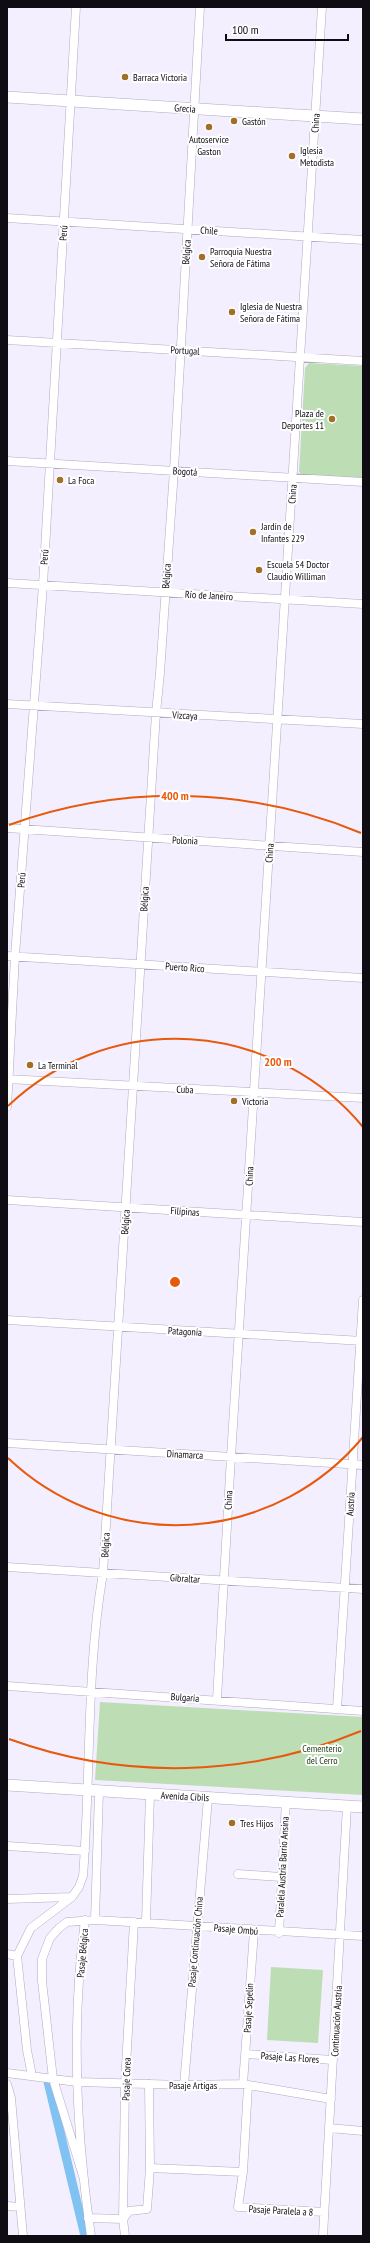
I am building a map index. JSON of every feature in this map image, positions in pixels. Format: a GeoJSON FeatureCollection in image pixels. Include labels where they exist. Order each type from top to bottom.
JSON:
{"type":"FeatureCollection","features":[{"type":"Feature","properties":{"kind":"street","name":"Perú"},"geometry":{"type":"LineString","coordinates":[[7,1106],[11,956],[24,829],[43,585],[76,7]]}},
{"type":"Feature","properties":{"kind":"street","name":"Bélgica"},"geometry":{"type":"LineString","coordinates":[[86,1790],[99,1598],[103,1573],[156,713],[174,470],[200,7]]}},
{"type":"Feature","properties":{"kind":"street","name":"China"},"geometry":{"type":"LineString","coordinates":[[217,1699],[223,1580],[322,7]]}},
{"type":"Feature","properties":{"kind":"street","name":"Grecia"},"geometry":{"type":"LineString","coordinates":[[7,97],[363,119]]}},
{"type":"Feature","properties":{"kind":"street","name":"Chile"},"geometry":{"type":"LineString","coordinates":[[7,218],[363,240]]}},
{"type":"Feature","properties":{"kind":"street","name":"Portugal"},"geometry":{"type":"LineString","coordinates":[[7,340],[363,361]]}},
{"type":"Feature","properties":{"kind":"street","name":"Bogotá"},"geometry":{"type":"LineString","coordinates":[[7,461],[363,482]]}},
{"type":"Feature","properties":{"kind":"street","name":"Río de Janeiro"},"geometry":{"type":"LineString","coordinates":[[7,583],[363,604]]}},
{"type":"Feature","properties":{"kind":"street","name":"Vizcaya"},"geometry":{"type":"LineString","coordinates":[[7,704],[156,713],[278,718],[363,724]]}},
{"type":"Feature","properties":{"kind":"street","name":"Polonia"},"geometry":{"type":"LineString","coordinates":[[7,828],[363,852]]}},
{"type":"Feature","properties":{"kind":"street","name":"Puerto Rico"},"geometry":{"type":"LineString","coordinates":[[11,956],[363,978]]}},
{"type":"Feature","properties":{"kind":"street","name":"Cuba"},"geometry":{"type":"LineString","coordinates":[[8,1079],[132,1087],[363,1098]]}},
{"type":"Feature","properties":{"kind":"street","name":"Filipinas"},"geometry":{"type":"LineString","coordinates":[[7,1200],[363,1222]]}},
{"type":"Feature","properties":{"kind":"street","name":"Austria"},"geometry":{"type":"LineString","coordinates":[[337,1709],[352,1465],[362,1341],[363,1300]]}},
{"type":"Feature","properties":{"kind":"street","name":"Patagonia"},"geometry":{"type":"LineString","coordinates":[[7,1320],[362,1341]]}},
{"type":"Feature","properties":{"kind":"street","name":"Dinamarca"},"geometry":{"type":"LineString","coordinates":[[7,1443],[363,1466]]}},
{"type":"Feature","properties":{"kind":"street","name":"Gibraltar"},"geometry":{"type":"LineString","coordinates":[[7,1567],[363,1589]]}},
{"type":"Feature","properties":{"kind":"street","name":"Bulgaria"},"geometry":{"type":"LineString","coordinates":[[7,1686],[217,1699],[363,1711]]}},
{"type":"Feature","properties":{"kind":"street","name":"Avenida Cibils"},"geometry":{"type":"LineString","coordinates":[[7,1785],[208,1798],[286,1801],[363,1807]]}},
{"type":"Feature","properties":{"kind":"street"},"geometry":{"type":"LineString","coordinates":[[32,2076],[27,2050],[18,1956],[31,1928],[72,1897],[83,1876],[86,1790]]}},
{"type":"Feature","properties":{"kind":"street","name":"Pasaje Bélgica"},"geometry":{"type":"LineString","coordinates":[[95,1920],[99,1791]]}},
{"type":"Feature","properties":{"kind":"street"},"geometry":{"type":"LineString","coordinates":[[146,1922],[150,1794]]}},
{"type":"Feature","properties":{"kind":"street","name":"Pasaje Continuación China"},"geometry":{"type":"LineString","coordinates":[[184,2085],[196,1926],[208,1798]]}},
{"type":"Feature","properties":{"kind":"street","name":"Paralela Austria Barrio Ansina"},"geometry":{"type":"LineString","coordinates":[[279,1933],[286,1801]]}},
{"type":"Feature","properties":{"kind":"street","name":"Continuación Austria"},"geometry":{"type":"LineString","coordinates":[[323,2236],[341,1936],[347,1806]]}},
{"type":"Feature","properties":{"kind":"street"},"geometry":{"type":"LineString","coordinates":[[7,1846],[85,1851]]}},
{"type":"Feature","properties":{"kind":"street"},"geometry":{"type":"LineString","coordinates":[[238,1874],[281,1877]]}},
{"type":"Feature","properties":{"kind":"street"},"geometry":{"type":"LineString","coordinates":[[7,1899],[72,1897]]}},
{"type":"Feature","properties":{"kind":"street","name":"Pasaje Bélgica"},"geometry":{"type":"LineString","coordinates":[[84,2179],[53,2079],[42,1981],[42,1959],[50,1938],[59,1928],[66,1922],[85,1920],[80,1967],[77,2082],[84,2179],[91,2236]]}},
{"type":"Feature","properties":{"kind":"street","name":"Pasaje Ombú"},"geometry":{"type":"LineString","coordinates":[[85,1920],[146,1922],[279,1933],[363,1936]]}},
{"type":"Feature","properties":{"kind":"street","name":"Pasaje Corea"},"geometry":{"type":"LineString","coordinates":[[125,2236],[123,2219],[125,2084],[134,1922]]}},
{"type":"Feature","properties":{"kind":"street","name":"Pasaje Sepelin"},"geometry":{"type":"LineString","coordinates":[[238,2208],[243,2172],[246,2054],[254,1931]]}},
{"type":"Feature","properties":{"kind":"street"},"geometry":{"type":"LineString","coordinates":[[7,1954],[18,1956]]}},
{"type":"Feature","properties":{"kind":"street","name":"Pasaje Las Flores"},"geometry":{"type":"LineString","coordinates":[[246,2054],[333,2060]]}},
{"type":"Feature","properties":{"kind":"street","name":"Pasaje Artigas"},"geometry":{"type":"LineString","coordinates":[[7,2073],[77,2082],[245,2085],[331,2099]]}},
{"type":"Feature","properties":{"kind":"street"},"geometry":{"type":"LineString","coordinates":[[7,2084],[11,2098],[10,2130],[23,2236]]}},
{"type":"Feature","properties":{"kind":"street"},"geometry":{"type":"LineString","coordinates":[[88,2218],[123,2219],[129,2211],[147,2209],[150,2168],[149,2084]]}},
{"type":"Feature","properties":{"kind":"street"},"geometry":{"type":"LineString","coordinates":[[329,2128],[363,2131]]}},
{"type":"Feature","properties":{"kind":"street"},"geometry":{"type":"LineString","coordinates":[[150,2168],[243,2172]]}},
{"type":"Feature","properties":{"kind":"street"},"geometry":{"type":"LineString","coordinates":[[7,2206],[20,2207]]}},
{"type":"Feature","properties":{"kind":"street","name":"Pasaje Paralela a 8"},"geometry":{"type":"LineString","coordinates":[[238,2208],[311,2213],[324,2212]]}},
{"type":"Feature","properties":{"kind":"green space","name":"Plaza de Deportes 11"},"geometry":{"type":"Polygon","coordinates":[[[309,363],[363,366],[363,479],[303,475],[299,472],[305,368],[309,363]]]}},
{"type":"Feature","properties":{"kind":"green space","name":"Cementerio del Cerro"},"geometry":{"type":"Polygon","coordinates":[[[100,1702],[363,1717],[363,1795],[95,1780],[100,1702]]]}},
{"type":"Feature","properties":{"kind":"green space"},"geometry":{"type":"Polygon","coordinates":[[[271,1967],[323,1970],[318,2043],[267,2040],[271,1967]]]}},
{"type":"Feature","properties":{"kind":"waterway"},"geometry":{"type":"LineString","coordinates":[[48,2082],[85,2236]]}},
{"type":"Feature","properties":{"kind":"place","name":"Barraca Victoria"},"geometry":{"type":"Point","coordinates":[125,77]}},
{"type":"Feature","properties":{"kind":"place","name":"Gastón"},"geometry":{"type":"Point","coordinates":[234,121]}},
{"type":"Feature","properties":{"kind":"place","name":"Autoservice Gaston"},"geometry":{"type":"Point","coordinates":[209,127]}},
{"type":"Feature","properties":{"kind":"place","name":"Iglesia Metodista"},"geometry":{"type":"Point","coordinates":[292,156]}},
{"type":"Feature","properties":{"kind":"place","name":"Parroquia Nuestra Señora de Fátima"},"geometry":{"type":"Point","coordinates":[202,257]}},
{"type":"Feature","properties":{"kind":"place","name":"Iglesia de Nuestra Señora de Fátima"},"geometry":{"type":"Point","coordinates":[232,312]}},
{"type":"Feature","properties":{"kind":"place","name":"Plaza de Deportes 11"},"geometry":{"type":"Point","coordinates":[332,419]}},
{"type":"Feature","properties":{"kind":"place","name":"La Foca"},"geometry":{"type":"Point","coordinates":[60,480]}},
{"type":"Feature","properties":{"kind":"place","name":"Jardín de Infantes 229"},"geometry":{"type":"Point","coordinates":[253,532]}},
{"type":"Feature","properties":{"kind":"place","name":"Escuela 54 Doctor Claudio Williman"},"geometry":{"type":"Point","coordinates":[259,570]}},
{"type":"Feature","properties":{"kind":"place","name":"La Terminal"},"geometry":{"type":"Point","coordinates":[30,1065]}},
{"type":"Feature","properties":{"kind":"place","name":"Victoria"},"geometry":{"type":"Point","coordinates":[234,1101]}},
{"type":"Feature","properties":{"kind":"place","name":"Tres Hijos"},"geometry":{"type":"Point","coordinates":[232,1823]}}]}
